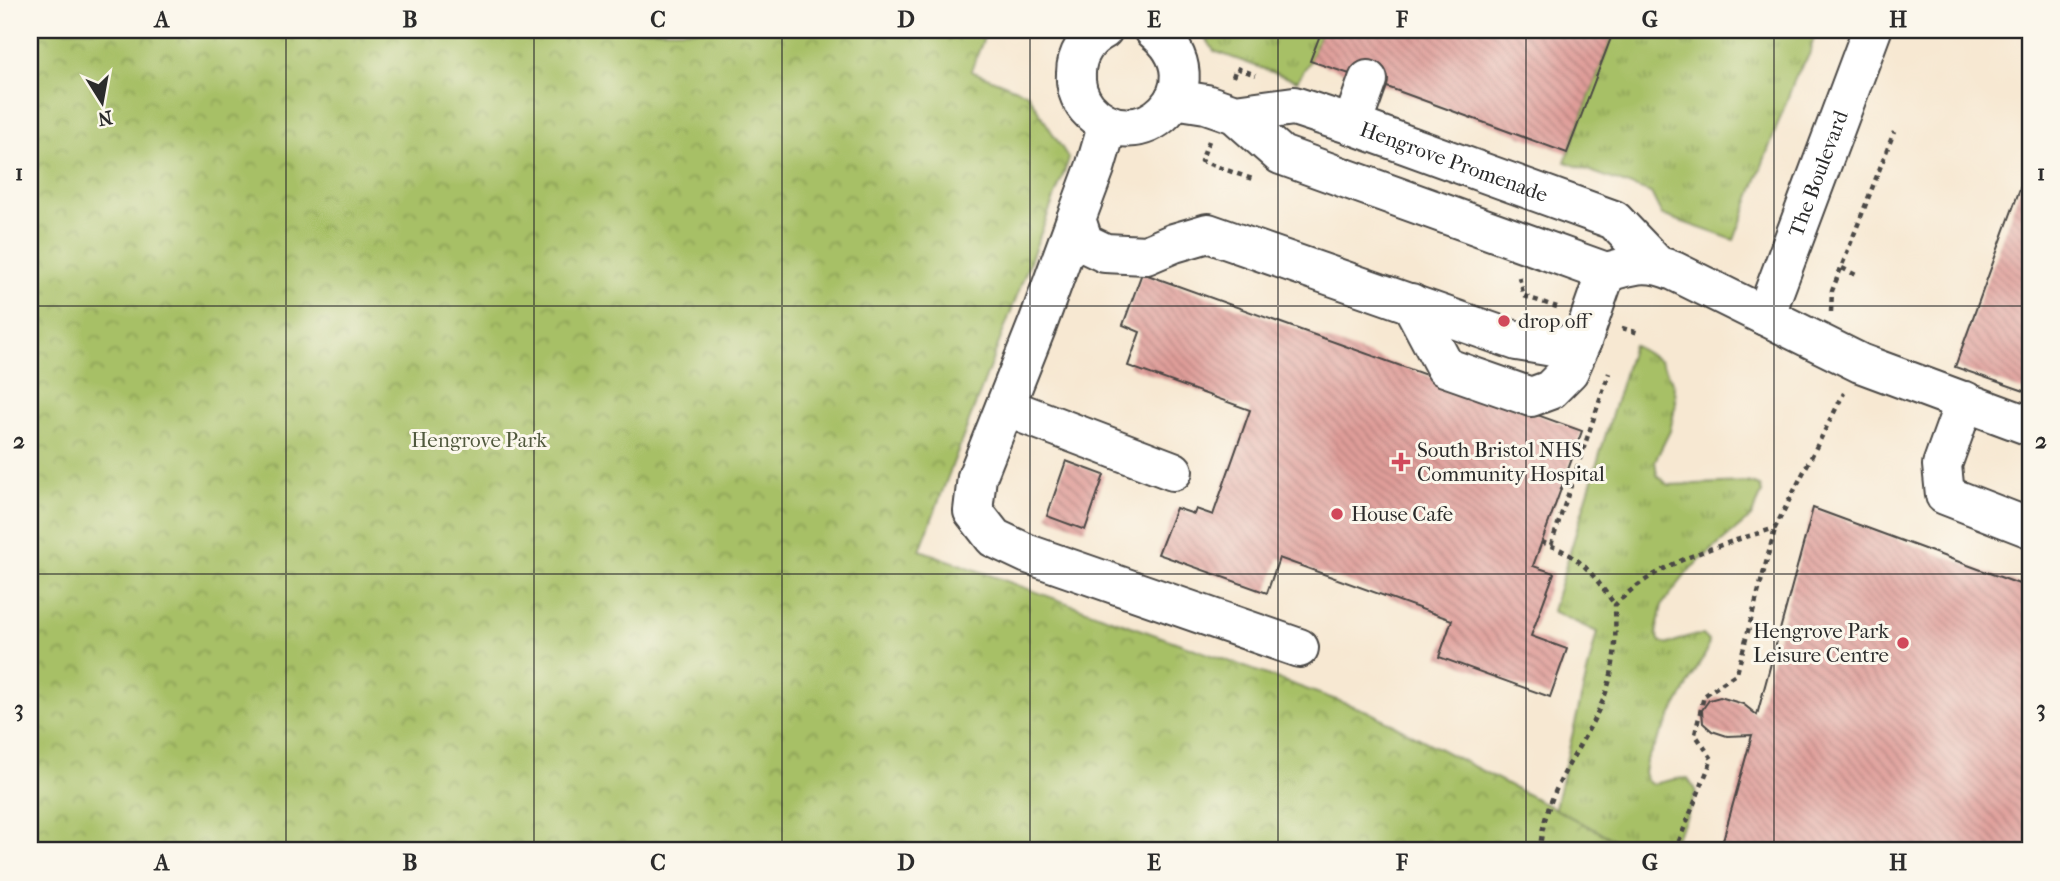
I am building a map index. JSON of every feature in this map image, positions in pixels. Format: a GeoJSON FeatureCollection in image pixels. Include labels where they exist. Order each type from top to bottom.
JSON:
{"type":"FeatureCollection","features":[{"type":"Feature","properties":{"kind":"street"},"geometry":{"type":"LineString","coordinates":[[1078,44],[1077,89],[1084,103],[1094,115],[1108,124],[1131,127],[1153,121],[1166,111],[1179,84],[1180,68],[1175,53],[1166,40],[1154,30]]}},
{"type":"Feature","properties":{"kind":"street","name":"The Boulevard"},"geometry":{"type":"LineString","coordinates":[[1765,316],[1872,30]]}},
{"type":"Feature","properties":{"kind":"street"},"geometry":{"type":"LineString","coordinates":[[1352,125],[1368,80]]}},
{"type":"Feature","properties":{"kind":"street","name":"Hengrove Promenade"},"geometry":{"type":"LineString","coordinates":[[1174,99],[1206,104],[1235,114],[1281,155],[1606,272]]}},
{"type":"Feature","properties":{"kind":"street","name":"Hengrove Promenade"},"geometry":{"type":"LineString","coordinates":[[1235,114],[1294,106],[1614,220],[1656,264],[1860,363],[2030,426]]}},
{"type":"Feature","properties":{"kind":"street"},"geometry":{"type":"LineString","coordinates":[[1108,124],[1095,168],[977,477],[973,511],[994,538],[1028,554],[1298,648]]}},
{"type":"Feature","properties":{"kind":"street"},"geometry":{"type":"LineString","coordinates":[[1076,219],[1084,243],[1105,253],[1146,255],[1208,233],[1517,341],[1553,347],[1582,341]]}},
{"type":"Feature","properties":{"kind":"street"},"geometry":{"type":"LineString","coordinates":[[1412,303],[1445,368],[1531,397],[1549,390],[1569,371],[1606,272],[1637,264],[1656,264]]}},
{"type":"Feature","properties":{"kind":"street"},"geometry":{"type":"LineString","coordinates":[[1965,401],[1942,465],[1945,495],[2030,528]]}},
{"type":"Feature","properties":{"kind":"street"},"geometry":{"type":"LineString","coordinates":[[1004,407],[1173,471]]}},
{"type":"Feature","properties":{"kind":"path"},"geometry":{"type":"LineString","coordinates":[[1835,323],[1831,313],[1832,291],[1894,132]]}},
{"type":"Feature","properties":{"kind":"path"},"geometry":{"type":"LineString","coordinates":[[1842,268],[1856,275]]}},
{"type":"Feature","properties":{"kind":"path"},"geometry":{"type":"LineString","coordinates":[[1624,328],[1639,334]]}},
{"type":"Feature","properties":{"kind":"path"},"geometry":{"type":"LineString","coordinates":[[1675,851],[1712,759],[1695,734],[1704,696],[1737,673],[1775,528],[1860,363]]}},
{"type":"Feature","properties":{"kind":"path"},"geometry":{"type":"LineString","coordinates":[[1615,605],[1632,588],[1661,569],[1712,548],[1775,528]]}},
{"type":"Feature","properties":{"kind":"path"},"geometry":{"type":"LineString","coordinates":[[1540,851],[1546,811],[1606,693],[1616,637],[1615,605],[1588,568],[1569,553],[1541,542]]}},
{"type":"Feature","properties":{"kind":"green space","name":"Hengrove Park"},"geometry":{"type":"Polygon","coordinates":[[[30,30],[987,30],[971,71],[1027,93],[1069,159],[920,550],[1367,711],[1636,851],[30,851],[30,30]]]}},
{"type":"Feature","properties":{"kind":"green space"},"geometry":{"type":"Polygon","coordinates":[[[1201,30],[1322,30],[1310,61],[1297,81],[1214,51],[1201,30]]]}},
{"type":"Feature","properties":{"kind":"green space"},"geometry":{"type":"Polygon","coordinates":[[[1614,30],[1816,30],[1809,55],[1796,76],[1734,240],[1662,215],[1651,193],[1565,162],[1614,30]]]}},
{"type":"Feature","properties":{"kind":"green space"},"geometry":{"type":"Polygon","coordinates":[[[1633,345],[1660,361],[1673,382],[1676,403],[1670,431],[1655,461],[1657,475],[1668,485],[1747,482],[1760,486],[1762,493],[1751,517],[1691,568],[1662,605],[1656,634],[1660,642],[1668,644],[1690,636],[1703,635],[1709,641],[1707,651],[1646,761],[1644,772],[1646,780],[1653,784],[1688,778],[1696,792],[1684,823],[1667,851],[1549,851],[1550,828],[1597,632],[1552,611],[1633,345]]]}},
{"type":"Feature","properties":{"kind":"building"},"geometry":{"type":"Polygon","coordinates":[[[1322,30],[1614,30],[1567,153],[1310,61],[1322,30]]]}},
{"type":"Feature","properties":{"kind":"building"},"geometry":{"type":"Polygon","coordinates":[[[2030,161],[2030,393],[1955,367],[2030,161]]]}},
{"type":"Feature","properties":{"kind":"building","name":"South Bristol NHS Community Hospital"},"geometry":{"type":"Polygon","coordinates":[[[1142,273],[1582,431],[1533,566],[1554,573],[1531,636],[1567,649],[1550,697],[1439,657],[1452,620],[1279,558],[1267,593],[1158,554],[1176,508],[1194,514],[1196,509],[1213,515],[1250,410],[1128,366],[1140,332],[1123,325],[1142,273]]]}},
{"type":"Feature","properties":{"kind":"building"},"geometry":{"type":"Polygon","coordinates":[[[1066,461],[1104,475],[1085,530],[1047,516],[1066,461]]]}},
{"type":"Feature","properties":{"kind":"building","name":"Hengrove Park Leisure Centre"},"geometry":{"type":"Polygon","coordinates":[[[1813,508],[2030,588],[2030,851],[1720,851],[1752,735],[1727,736],[1712,731],[1703,723],[1702,710],[1709,700],[1720,697],[1743,704],[1757,715],[1813,508]]]}},
{"type":"Feature","properties":{"kind":"place","name":"drop off"},"geometry":{"type":"Point","coordinates":[1504,321]}},
{"type":"Feature","properties":{"kind":"place","name":"South Bristol NHS Community Hospital"},"geometry":{"type":"Point","coordinates":[1401,462]}},
{"type":"Feature","properties":{"kind":"place","name":"House Cafe"},"geometry":{"type":"Point","coordinates":[1337,514]}},
{"type":"Feature","properties":{"kind":"place","name":"Hengrove Park Leisure Centre"},"geometry":{"type":"Point","coordinates":[1903,643]}}]}
